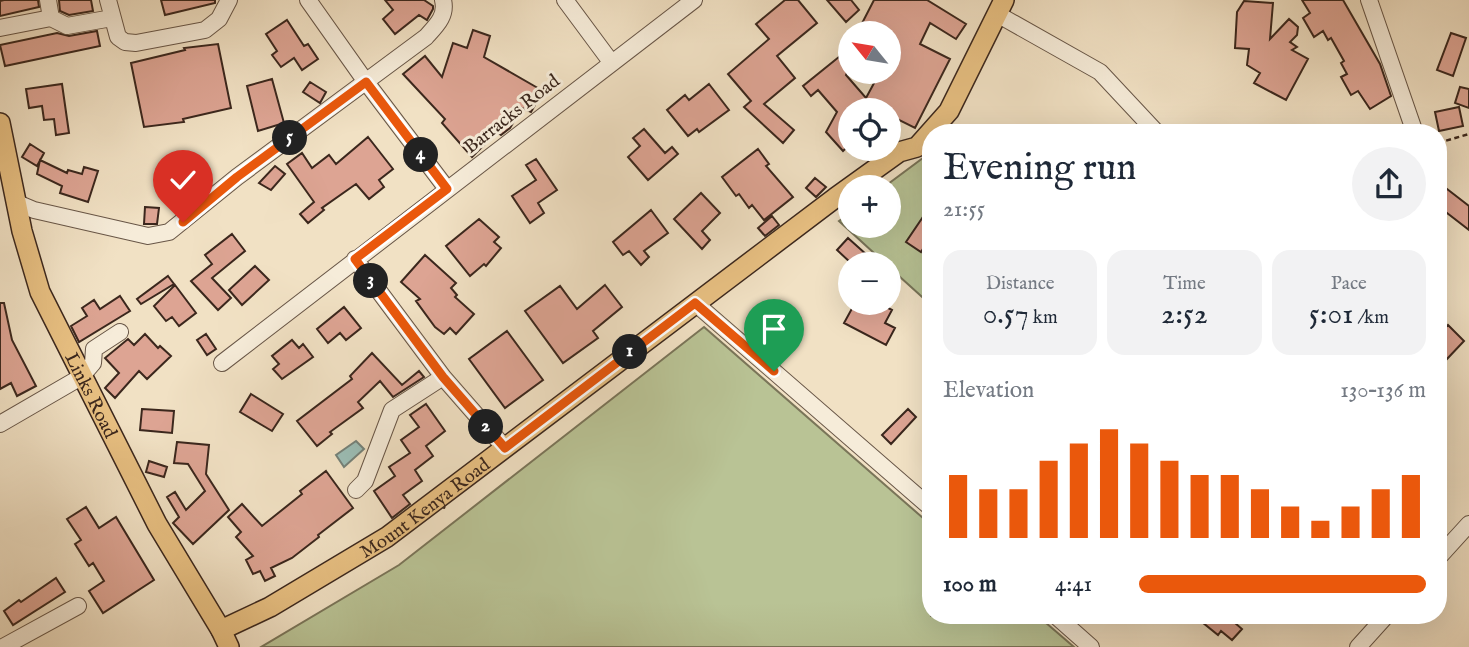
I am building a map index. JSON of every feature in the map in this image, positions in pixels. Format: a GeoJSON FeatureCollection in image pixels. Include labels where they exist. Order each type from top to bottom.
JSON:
{"type":"FeatureCollection","features":[{"type":"Feature","properties":{"kind":"main road","name":"Mount Kenya Road"},"geometry":{"type":"LineString","coordinates":[[937,124],[949,111],[1001,7]]}},
{"type":"Feature","properties":{"kind":"main road","name":"Links Road"},"geometry":{"type":"LineString","coordinates":[[0,123],[15,202],[40,292],[157,524],[225,638]]}},
{"type":"Feature","properties":{"kind":"main road","name":"Mount Kenya Road"},"geometry":{"type":"LineString","coordinates":[[225,638],[270,607],[387,537],[899,152],[917,147],[922,141]]}},
{"type":"Feature","properties":{"kind":"street"},"geometry":{"type":"LineString","coordinates":[[48,0],[51,18]]}},
{"type":"Feature","properties":{"kind":"street"},"geometry":{"type":"LineString","coordinates":[[108,0],[118,37],[136,43],[205,30],[219,19],[229,0]]}},
{"type":"Feature","properties":{"kind":"street"},"geometry":{"type":"LineString","coordinates":[[308,0],[447,189]]}},
{"type":"Feature","properties":{"kind":"street"},"geometry":{"type":"LineString","coordinates":[[15,202],[34,210],[148,236],[160,235],[175,228],[237,177],[426,37],[441,20],[445,6],[443,0]]}},
{"type":"Feature","properties":{"kind":"street"},"geometry":{"type":"LineString","coordinates":[[565,0],[611,62]]}},
{"type":"Feature","properties":{"kind":"street","name":"Barracks Road"},"geometry":{"type":"LineString","coordinates":[[222,363],[694,0]]}},
{"type":"Feature","properties":{"kind":"street"},"geometry":{"type":"LineString","coordinates":[[1369,0],[1412,124]]}},
{"type":"Feature","properties":{"kind":"street"},"geometry":{"type":"LineString","coordinates":[[1001,7],[1100,72],[1149,124]]}},
{"type":"Feature","properties":{"kind":"street"},"geometry":{"type":"LineString","coordinates":[[0,28],[51,18],[67,26],[112,18]]}},
{"type":"Feature","properties":{"kind":"street"},"geometry":{"type":"LineString","coordinates":[[355,259],[443,377],[505,448]]}},
{"type":"Feature","properties":{"kind":"street"},"geometry":{"type":"LineString","coordinates":[[695,303],[922,500]]}},
{"type":"Feature","properties":{"kind":"street"},"geometry":{"type":"LineString","coordinates":[[0,424],[81,377],[93,363],[94,349],[120,332]]}},
{"type":"Feature","properties":{"kind":"street"},"geometry":{"type":"LineString","coordinates":[[356,490],[365,481],[392,410],[443,377]]}},
{"type":"Feature","properties":{"kind":"street"},"geometry":{"type":"LineString","coordinates":[[1447,548],[1469,524]]}},
{"type":"Feature","properties":{"kind":"street"},"geometry":{"type":"LineString","coordinates":[[8,646],[78,606]]}},
{"type":"Feature","properties":{"kind":"street"},"geometry":{"type":"LineString","coordinates":[[1065,624],[1091,647]]}},
{"type":"Feature","properties":{"kind":"street"},"geometry":{"type":"LineString","coordinates":[[1358,647],[1379,624]]}},
{"type":"Feature","properties":{"kind":"path"},"geometry":{"type":"LineString","coordinates":[[1447,140],[1469,134]]}},
{"type":"Feature","properties":{"kind":"green space"},"geometry":{"type":"Polygon","coordinates":[[[922,159],[922,297],[901,278],[901,252],[873,252],[858,238],[901,238],[900,175],[922,159]]]}},
{"type":"Feature","properties":{"kind":"green space"},"geometry":{"type":"Polygon","coordinates":[[[704,327],[922,517],[922,624],[1047,624],[1074,647],[261,647],[399,565],[704,327]]]}},
{"type":"Feature","properties":{"kind":"water"},"geometry":{"type":"Polygon","coordinates":[[[356,441],[364,449],[344,467],[336,455],[356,441]]]}},
{"type":"Feature","properties":{"kind":"building"},"geometry":{"type":"Polygon","coordinates":[[[38,0],[39,7],[0,16],[0,1],[38,0]]]}},
{"type":"Feature","properties":{"kind":"building"},"geometry":{"type":"Polygon","coordinates":[[[59,0],[91,0],[93,11],[69,15],[60,11],[59,0]]]}},
{"type":"Feature","properties":{"kind":"building"},"geometry":{"type":"Polygon","coordinates":[[[161,0],[215,0],[215,3],[165,15],[161,0]]]}},
{"type":"Feature","properties":{"kind":"building"},"geometry":{"type":"Polygon","coordinates":[[[385,0],[424,0],[433,6],[433,9],[427,20],[419,15],[395,34],[383,19],[393,10],[385,0]]]}},
{"type":"Feature","properties":{"kind":"building"},"geometry":{"type":"Polygon","coordinates":[[[785,0],[798,0],[817,23],[777,56],[795,78],[764,104],[794,130],[783,143],[744,107],[751,101],[728,74],[769,39],[756,24],[785,0]]]}},
{"type":"Feature","properties":{"kind":"building"},"geometry":{"type":"Polygon","coordinates":[[[827,0],[851,0],[859,10],[845,21],[827,0]]]}},
{"type":"Feature","properties":{"kind":"building"},"geometry":{"type":"Polygon","coordinates":[[[874,0],[927,0],[966,24],[956,39],[930,23],[920,44],[950,59],[915,128],[901,121],[901,98],[866,98],[874,84],[901,84],[901,21],[863,21],[874,0]]]}},
{"type":"Feature","properties":{"kind":"building"},"geometry":{"type":"Polygon","coordinates":[[[1302,0],[1343,0],[1380,64],[1391,96],[1370,109],[1358,91],[1351,95],[1341,77],[1347,74],[1341,63],[1344,61],[1331,38],[1328,40],[1323,31],[1314,37],[1303,18],[1310,13],[1302,0]]]}},
{"type":"Feature","properties":{"kind":"building"},"geometry":{"type":"Polygon","coordinates":[[[1244,1],[1273,3],[1270,39],[1289,19],[1298,27],[1297,35],[1290,42],[1297,47],[1292,50],[1308,59],[1286,100],[1254,83],[1260,73],[1247,65],[1249,49],[1235,48],[1237,12],[1244,1]]]}},
{"type":"Feature","properties":{"kind":"building"},"geometry":{"type":"Polygon","coordinates":[[[287,20],[304,46],[308,44],[318,59],[302,70],[294,58],[281,67],[272,55],[277,51],[266,34],[287,20]]]}},
{"type":"Feature","properties":{"kind":"building"},"geometry":{"type":"Polygon","coordinates":[[[473,30],[490,36],[484,57],[543,91],[531,112],[522,108],[510,128],[501,135],[497,132],[472,157],[442,123],[445,119],[403,74],[425,56],[442,77],[453,43],[467,48],[473,30]]]}},
{"type":"Feature","properties":{"kind":"building"},"geometry":{"type":"Polygon","coordinates":[[[97,31],[100,46],[5,66],[0,45],[57,33],[69,36],[97,31]]]}},
{"type":"Feature","properties":{"kind":"building"},"geometry":{"type":"Polygon","coordinates":[[[1451,33],[1466,38],[1453,76],[1437,70],[1451,33]]]}},
{"type":"Feature","properties":{"kind":"building"},"geometry":{"type":"Polygon","coordinates":[[[218,44],[231,108],[183,119],[184,122],[144,127],[131,63],[185,50],[184,48],[218,44]]]}},
{"type":"Feature","properties":{"kind":"building"},"geometry":{"type":"Polygon","coordinates":[[[838,58],[838,84],[854,84],[866,98],[838,98],[838,145],[826,132],[837,112],[818,90],[811,96],[803,86],[838,58]]]}},
{"type":"Feature","properties":{"kind":"building"},"geometry":{"type":"Polygon","coordinates":[[[272,79],[284,123],[258,131],[247,86],[272,79]]]}},
{"type":"Feature","properties":{"kind":"building"},"geometry":{"type":"Polygon","coordinates":[[[310,82],[326,92],[320,103],[303,92],[310,82]]]}},
{"type":"Feature","properties":{"kind":"building"},"geometry":{"type":"Polygon","coordinates":[[[62,84],[69,133],[56,135],[54,119],[44,120],[42,106],[29,108],[26,89],[62,84]]]}},
{"type":"Feature","properties":{"kind":"building"},"geometry":{"type":"Polygon","coordinates":[[[709,84],[729,110],[699,132],[697,129],[688,136],[667,110],[685,95],[689,100],[709,84]]]}},
{"type":"Feature","properties":{"kind":"building"},"geometry":{"type":"Polygon","coordinates":[[[1460,87],[1469,89],[1469,108],[1455,103],[1460,87]]]}},
{"type":"Feature","properties":{"kind":"building"},"geometry":{"type":"Polygon","coordinates":[[[1459,107],[1463,126],[1447,129],[1447,124],[1438,124],[1435,112],[1459,107]]]}},
{"type":"Feature","properties":{"kind":"building"},"geometry":{"type":"Polygon","coordinates":[[[644,129],[665,153],[672,147],[678,154],[648,180],[628,157],[640,146],[633,138],[644,129]]]}},
{"type":"Feature","properties":{"kind":"building"},"geometry":{"type":"Polygon","coordinates":[[[368,137],[393,169],[379,180],[384,187],[369,199],[356,184],[322,208],[324,210],[308,223],[300,214],[314,202],[287,164],[302,153],[312,168],[329,155],[336,164],[368,137]]]}},
{"type":"Feature","properties":{"kind":"building"},"geometry":{"type":"Polygon","coordinates":[[[30,144],[44,153],[37,166],[22,157],[30,144]]]}},
{"type":"Feature","properties":{"kind":"building"},"geometry":{"type":"Polygon","coordinates":[[[758,149],[769,164],[766,166],[793,197],[764,220],[752,205],[749,208],[739,194],[736,196],[722,177],[758,149]]]}},
{"type":"Feature","properties":{"kind":"building"},"geometry":{"type":"Polygon","coordinates":[[[536,159],[557,190],[538,203],[544,213],[530,223],[512,196],[536,180],[526,165],[536,159]]]}},
{"type":"Feature","properties":{"kind":"building"},"geometry":{"type":"Polygon","coordinates":[[[40,160],[67,173],[68,170],[82,174],[84,167],[98,171],[88,202],[60,193],[62,186],[37,174],[40,160]]]}},
{"type":"Feature","properties":{"kind":"building"},"geometry":{"type":"Polygon","coordinates":[[[275,166],[285,174],[271,190],[259,183],[275,166]]]}},
{"type":"Feature","properties":{"kind":"building"},"geometry":{"type":"Polygon","coordinates":[[[815,178],[826,187],[816,197],[806,188],[815,178]]]}},
{"type":"Feature","properties":{"kind":"building"},"geometry":{"type":"Polygon","coordinates":[[[1447,189],[1469,206],[1469,230],[1447,213],[1447,189]]]}},
{"type":"Feature","properties":{"kind":"building"},"geometry":{"type":"Polygon","coordinates":[[[701,193],[720,213],[702,231],[710,240],[702,249],[674,219],[701,193]]]}},
{"type":"Feature","properties":{"kind":"building"},"geometry":{"type":"Polygon","coordinates":[[[145,207],[159,208],[157,224],[144,224],[145,207]]]}},
{"type":"Feature","properties":{"kind":"building"},"geometry":{"type":"Polygon","coordinates":[[[651,210],[668,233],[644,251],[649,257],[641,265],[629,251],[623,255],[613,242],[651,210]]]}},
{"type":"Feature","properties":{"kind":"building"},"geometry":{"type":"Polygon","coordinates":[[[772,216],[779,225],[765,236],[758,228],[772,216]]]}},
{"type":"Feature","properties":{"kind":"building"},"geometry":{"type":"Polygon","coordinates":[[[922,218],[921,252],[906,242],[922,218]]]}},
{"type":"Feature","properties":{"kind":"building"},"geometry":{"type":"Polygon","coordinates":[[[479,219],[499,237],[494,242],[501,248],[486,266],[484,264],[470,276],[446,246],[479,219]]]}},
{"type":"Feature","properties":{"kind":"building"},"geometry":{"type":"Polygon","coordinates":[[[232,234],[245,251],[212,278],[231,298],[218,310],[191,281],[212,264],[205,255],[232,234]]]}},
{"type":"Feature","properties":{"kind":"building"},"geometry":{"type":"Polygon","coordinates":[[[848,238],[864,252],[839,252],[837,250],[848,238]]]}},
{"type":"Feature","properties":{"kind":"building"},"geometry":{"type":"Polygon","coordinates":[[[425,255],[456,283],[451,288],[457,295],[455,297],[474,314],[456,334],[450,328],[444,334],[435,327],[416,301],[420,299],[401,282],[425,255]]]}},
{"type":"Feature","properties":{"kind":"building"},"geometry":{"type":"Polygon","coordinates":[[[255,266],[269,280],[242,305],[229,290],[255,266]]]}},
{"type":"Feature","properties":{"kind":"building"},"geometry":{"type":"Polygon","coordinates":[[[168,276],[174,284],[141,304],[137,299],[168,276]]]}},
{"type":"Feature","properties":{"kind":"building"},"geometry":{"type":"Polygon","coordinates":[[[175,285],[196,313],[179,326],[172,317],[166,321],[154,306],[175,285]]]}},
{"type":"Feature","properties":{"kind":"building"},"geometry":{"type":"Polygon","coordinates":[[[605,285],[622,307],[593,331],[598,338],[563,363],[525,311],[560,286],[577,309],[605,285]]]}},
{"type":"Feature","properties":{"kind":"building"},"geometry":{"type":"Polygon","coordinates":[[[120,296],[130,311],[79,342],[71,326],[87,316],[82,308],[94,300],[100,309],[120,296]]]}},
{"type":"Feature","properties":{"kind":"building"},"geometry":{"type":"Polygon","coordinates":[[[0,303],[4,303],[12,340],[36,386],[17,396],[11,383],[0,389],[0,303]]]}},
{"type":"Feature","properties":{"kind":"building"},"geometry":{"type":"Polygon","coordinates":[[[344,307],[361,328],[346,340],[340,333],[328,343],[317,329],[344,307]]]}},
{"type":"Feature","properties":{"kind":"building"},"geometry":{"type":"Polygon","coordinates":[[[848,315],[889,315],[885,323],[895,328],[886,345],[844,323],[848,315]]]}},
{"type":"Feature","properties":{"kind":"building"},"geometry":{"type":"Polygon","coordinates":[[[1447,326],[1464,341],[1447,359],[1447,326]]]}},
{"type":"Feature","properties":{"kind":"building"},"geometry":{"type":"Polygon","coordinates":[[[507,331],[543,380],[505,408],[469,359],[507,331]]]}},
{"type":"Feature","properties":{"kind":"building"},"geometry":{"type":"Polygon","coordinates":[[[145,334],[158,348],[160,346],[171,356],[147,379],[139,371],[115,398],[105,388],[119,373],[105,358],[128,339],[134,345],[145,334]]]}},
{"type":"Feature","properties":{"kind":"building"},"geometry":{"type":"Polygon","coordinates":[[[206,334],[216,349],[207,355],[197,340],[206,334]]]}},
{"type":"Feature","properties":{"kind":"building"},"geometry":{"type":"Polygon","coordinates":[[[292,340],[299,348],[303,344],[313,357],[282,379],[273,369],[279,364],[272,356],[292,340]]]}},
{"type":"Feature","properties":{"kind":"building"},"geometry":{"type":"Polygon","coordinates":[[[372,353],[402,385],[419,371],[424,377],[393,397],[380,381],[358,402],[363,408],[330,432],[332,434],[317,446],[297,421],[352,379],[350,376],[372,353]]]}},
{"type":"Feature","properties":{"kind":"building"},"geometry":{"type":"Polygon","coordinates":[[[251,394],[283,414],[272,431],[240,412],[251,394]]]}},
{"type":"Feature","properties":{"kind":"building"},"geometry":{"type":"Polygon","coordinates":[[[426,404],[445,431],[426,446],[433,456],[415,470],[422,481],[403,495],[410,504],[392,518],[374,491],[395,476],[389,467],[410,453],[401,440],[419,427],[410,415],[426,404]]]}},
{"type":"Feature","properties":{"kind":"building"},"geometry":{"type":"Polygon","coordinates":[[[142,409],[174,411],[172,433],[140,430],[142,409]]]}},
{"type":"Feature","properties":{"kind":"building"},"geometry":{"type":"Polygon","coordinates":[[[908,409],[916,417],[891,444],[882,435],[908,409]]]}},
{"type":"Feature","properties":{"kind":"building"},"geometry":{"type":"Polygon","coordinates":[[[177,442],[209,445],[206,474],[229,510],[193,544],[173,523],[179,517],[167,497],[175,492],[186,510],[205,491],[188,464],[174,463],[177,442]]]}},
{"type":"Feature","properties":{"kind":"building"},"geometry":{"type":"Polygon","coordinates":[[[149,461],[167,467],[164,477],[146,472],[149,461]]]}},
{"type":"Feature","properties":{"kind":"building"},"geometry":{"type":"Polygon","coordinates":[[[326,471],[353,508],[292,558],[271,568],[275,576],[265,581],[260,571],[253,574],[246,560],[253,556],[236,537],[241,532],[228,517],[242,504],[262,526],[326,471]]]}},
{"type":"Feature","properties":{"kind":"building"},"geometry":{"type":"Polygon","coordinates":[[[86,507],[99,528],[116,517],[154,580],[103,613],[89,591],[104,581],[93,563],[89,566],[75,544],[81,540],[67,519],[86,507]]]}},
{"type":"Feature","properties":{"kind":"building"},"geometry":{"type":"Polygon","coordinates":[[[56,578],[65,592],[13,625],[4,611],[56,578]]]}},
{"type":"Feature","properties":{"kind":"building"},"geometry":{"type":"Polygon","coordinates":[[[1204,624],[1236,624],[1242,629],[1232,640],[1221,631],[1218,635],[1204,624]]]}},
{"type":"Feature","properties":{"kind":"route"},"geometry":{"type":"LineString","coordinates":[[183,222],[237,177],[366,82],[447,189],[355,259],[443,377],[505,448],[695,303],[774,371]]}}]}
